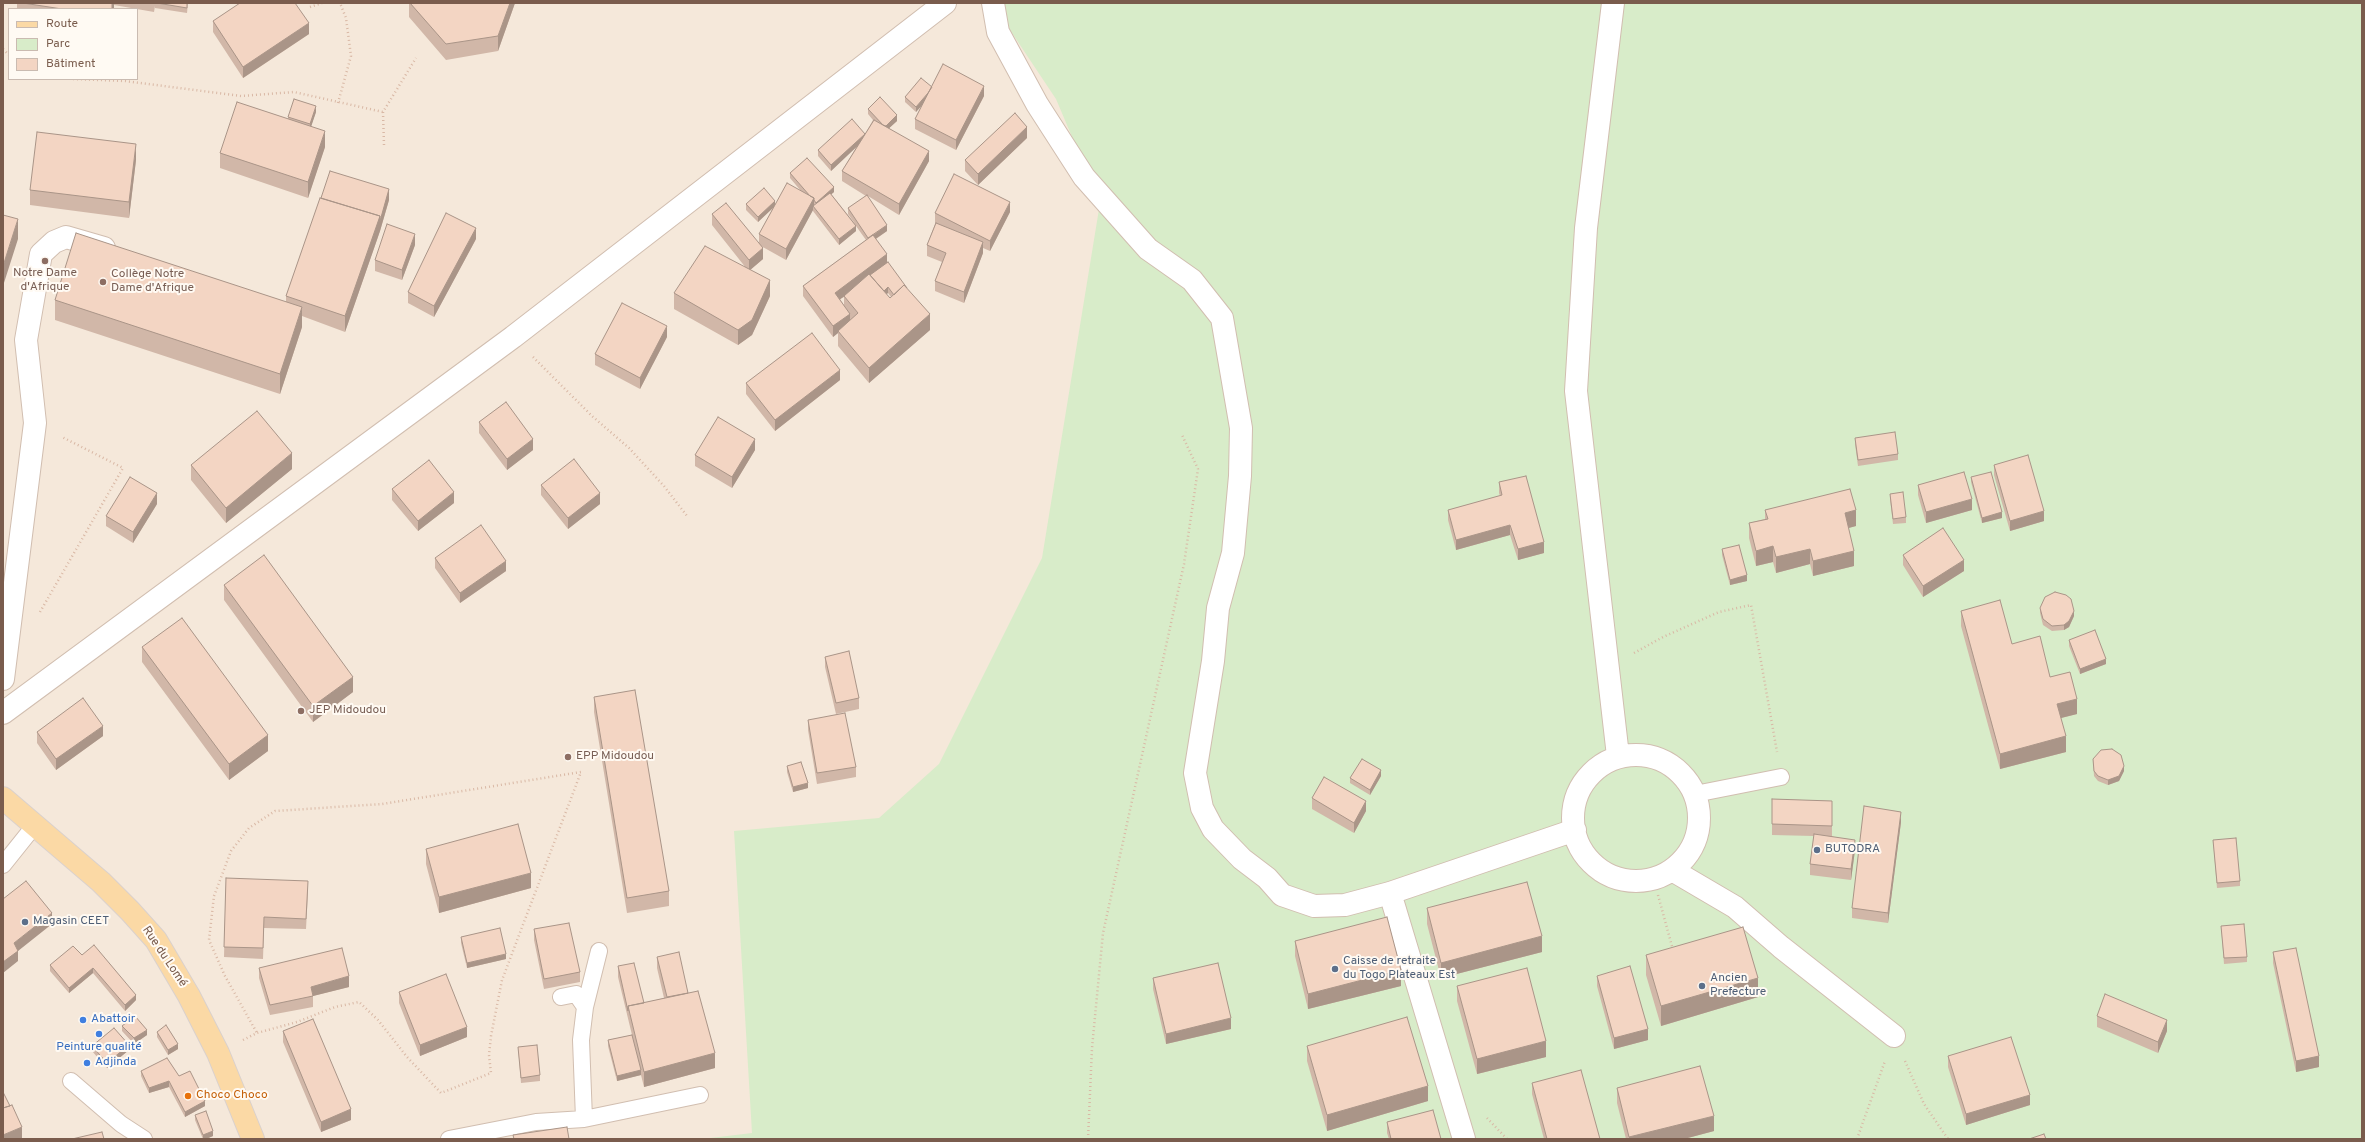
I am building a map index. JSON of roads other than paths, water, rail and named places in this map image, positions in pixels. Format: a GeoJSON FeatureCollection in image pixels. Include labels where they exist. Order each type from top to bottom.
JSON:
{"type":"FeatureCollection","features":[{"type":"Feature","properties":{"kind":"main road","name":"Rue du Lomé"},"geometry":{"type":"LineString","coordinates":[[3,798],[106,887],[156,940],[189,996],[218,1053],[253,1139]]}},
{"type":"Feature","properties":{"kind":"street"},"geometry":{"type":"LineString","coordinates":[[3,714],[513,337],[945,3]]}},
{"type":"Feature","properties":{"kind":"street"},"geometry":{"type":"LineString","coordinates":[[994,3],[998,32],[1038,104],[1084,177],[1148,249],[1192,280],[1222,318],[1241,428],[1240,476],[1233,553],[1218,608],[1213,661],[1195,773],[1202,808],[1213,829],[1242,859],[1267,878],[1282,895],[1314,906],[1345,905],[1390,893],[1575,830]]}},
{"type":"Feature","properties":{"kind":"street"},"geometry":{"type":"LineString","coordinates":[[1613,3],[1586,228],[1576,391],[1618,756]]}},
{"type":"Feature","properties":{"kind":"street"},"geometry":{"type":"LineString","coordinates":[[3,679],[35,423],[26,340],[41,254],[54,242],[66,237],[125,254]]}},
{"type":"Feature","properties":{"kind":"street"},"geometry":{"type":"LineString","coordinates":[[1618,756],[1650,756],[1669,764],[1684,777],[1695,794],[1700,815],[1697,837],[1688,855],[1663,874],[1636,881],[1619,878],[1604,871],[1590,860],[1580,846],[1575,830],[1574,813],[1577,796],[1585,781],[1598,768],[1618,756]]}},
{"type":"Feature","properties":{"kind":"street"},"geometry":{"type":"LineString","coordinates":[[1663,874],[1735,907],[1781,947],[1894,1036]]}},
{"type":"Feature","properties":{"kind":"street"},"geometry":{"type":"LineString","coordinates":[[1390,893],[1464,1139]]}},
{"type":"Feature","properties":{"kind":"lane"},"geometry":{"type":"LineString","coordinates":[[1695,794],[1781,777]]}},
{"type":"Feature","properties":{"kind":"lane"},"geometry":{"type":"LineString","coordinates":[[3,865],[35,825]]}},
{"type":"Feature","properties":{"kind":"lane"},"geometry":{"type":"LineString","coordinates":[[584,1119],[581,1040],[585,1007],[599,951]]}},
{"type":"Feature","properties":{"kind":"lane"},"geometry":{"type":"LineString","coordinates":[[561,997],[576,994],[585,1007]]}},
{"type":"Feature","properties":{"kind":"lane"},"geometry":{"type":"LineString","coordinates":[[71,1081],[121,1124],[144,1139]]}},
{"type":"Feature","properties":{"kind":"lane"},"geometry":{"type":"LineString","coordinates":[[449,1139],[536,1122],[584,1119],[673,1099],[700,1095]]}},
{"type":"Feature","properties":{"kind":"place","name":"Notre Dame d'Afrique"},"geometry":{"type":"Point","coordinates":[45,261]}},
{"type":"Feature","properties":{"kind":"place","name":"Collège Notre Dame d'Afrique"},"geometry":{"type":"Point","coordinates":[103,282]}},
{"type":"Feature","properties":{"kind":"place","name":"JEP Midoudou"},"geometry":{"type":"Point","coordinates":[301,711]}},
{"type":"Feature","properties":{"kind":"place","name":"EPP Midoudou"},"geometry":{"type":"Point","coordinates":[568,757]}},
{"type":"Feature","properties":{"kind":"place","name":"BUTODRA"},"geometry":{"type":"Point","coordinates":[1817,850]}},
{"type":"Feature","properties":{"kind":"place","name":"Magasin CEET"},"geometry":{"type":"Point","coordinates":[25,922]}},
{"type":"Feature","properties":{"kind":"place","name":"Caisse de retraite du Togo Plateaux Est"},"geometry":{"type":"Point","coordinates":[1335,969]}},
{"type":"Feature","properties":{"kind":"place","name":"Ancien Prefecture"},"geometry":{"type":"Point","coordinates":[1702,986]}},
{"type":"Feature","properties":{"kind":"place","name":"Abattoir"},"geometry":{"type":"Point","coordinates":[83,1020]}},
{"type":"Feature","properties":{"kind":"place","name":"Peinture qualité"},"geometry":{"type":"Point","coordinates":[99,1034]}},
{"type":"Feature","properties":{"kind":"place","name":"Adjinda"},"geometry":{"type":"Point","coordinates":[87,1063]}},
{"type":"Feature","properties":{"kind":"place","name":"Choco Choco"},"geometry":{"type":"Point","coordinates":[188,1096]}}]}
